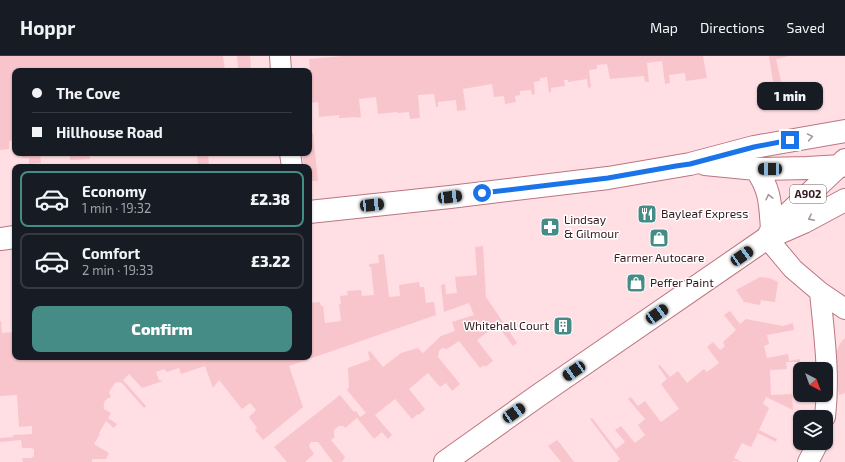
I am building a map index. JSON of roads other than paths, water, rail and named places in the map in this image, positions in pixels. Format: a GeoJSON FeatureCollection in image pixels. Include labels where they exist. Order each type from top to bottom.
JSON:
{"type":"FeatureCollection","features":[{"type":"Feature","properties":{"kind":"main road"},"geometry":{"type":"LineString","coordinates":[[312,212],[608,178],[690,164],[754,147],[845,131]]}},
{"type":"Feature","properties":{"kind":"main road"},"geometry":{"type":"LineString","coordinates":[[690,164],[715,164],[756,169],[807,168],[843,164]]}},
{"type":"Feature","properties":{"kind":"main road","name":"A902"},"geometry":{"type":"LineString","coordinates":[[445,462],[769,233],[843,164]]}},
{"type":"Feature","properties":{"kind":"main road"},"geometry":{"type":"LineString","coordinates":[[756,169],[768,192],[771,204],[769,233]]}},
{"type":"Feature","properties":{"kind":"main road","name":"A902"},"geometry":{"type":"LineString","coordinates":[[769,233],[804,222],[845,200]]}},
{"type":"Feature","properties":{"kind":"main road"},"geometry":{"type":"LineString","coordinates":[[0,239],[12,237]]}},
{"type":"Feature","properties":{"kind":"street"},"geometry":{"type":"LineString","coordinates":[[280,56],[281,68]]}},
{"type":"Feature","properties":{"kind":"street"},"geometry":{"type":"LineString","coordinates":[[769,233],[792,269],[820,292],[845,308]]}},
{"type":"Feature","properties":{"kind":"street"},"geometry":{"type":"LineString","coordinates":[[820,292],[827,368],[826,410]]}},
{"type":"Feature","properties":{"kind":"street"},"geometry":{"type":"LineString","coordinates":[[808,462],[814,450]]}},
{"type":"Feature","properties":{"kind":"place","name":"Bayleaf Express"},"geometry":{"type":"Point","coordinates":[647,214]}},
{"type":"Feature","properties":{"kind":"place","name":"Lindsay & Gilmour"},"geometry":{"type":"Point","coordinates":[550,227]}},
{"type":"Feature","properties":{"kind":"place","name":"Farmer Autocare"},"geometry":{"type":"Point","coordinates":[659,238]}},
{"type":"Feature","properties":{"kind":"place","name":"Peffer Paint"},"geometry":{"type":"Point","coordinates":[636,283]}},
{"type":"Feature","properties":{"kind":"place","name":"Whitehall Court"},"geometry":{"type":"Point","coordinates":[563,326]}}]}
